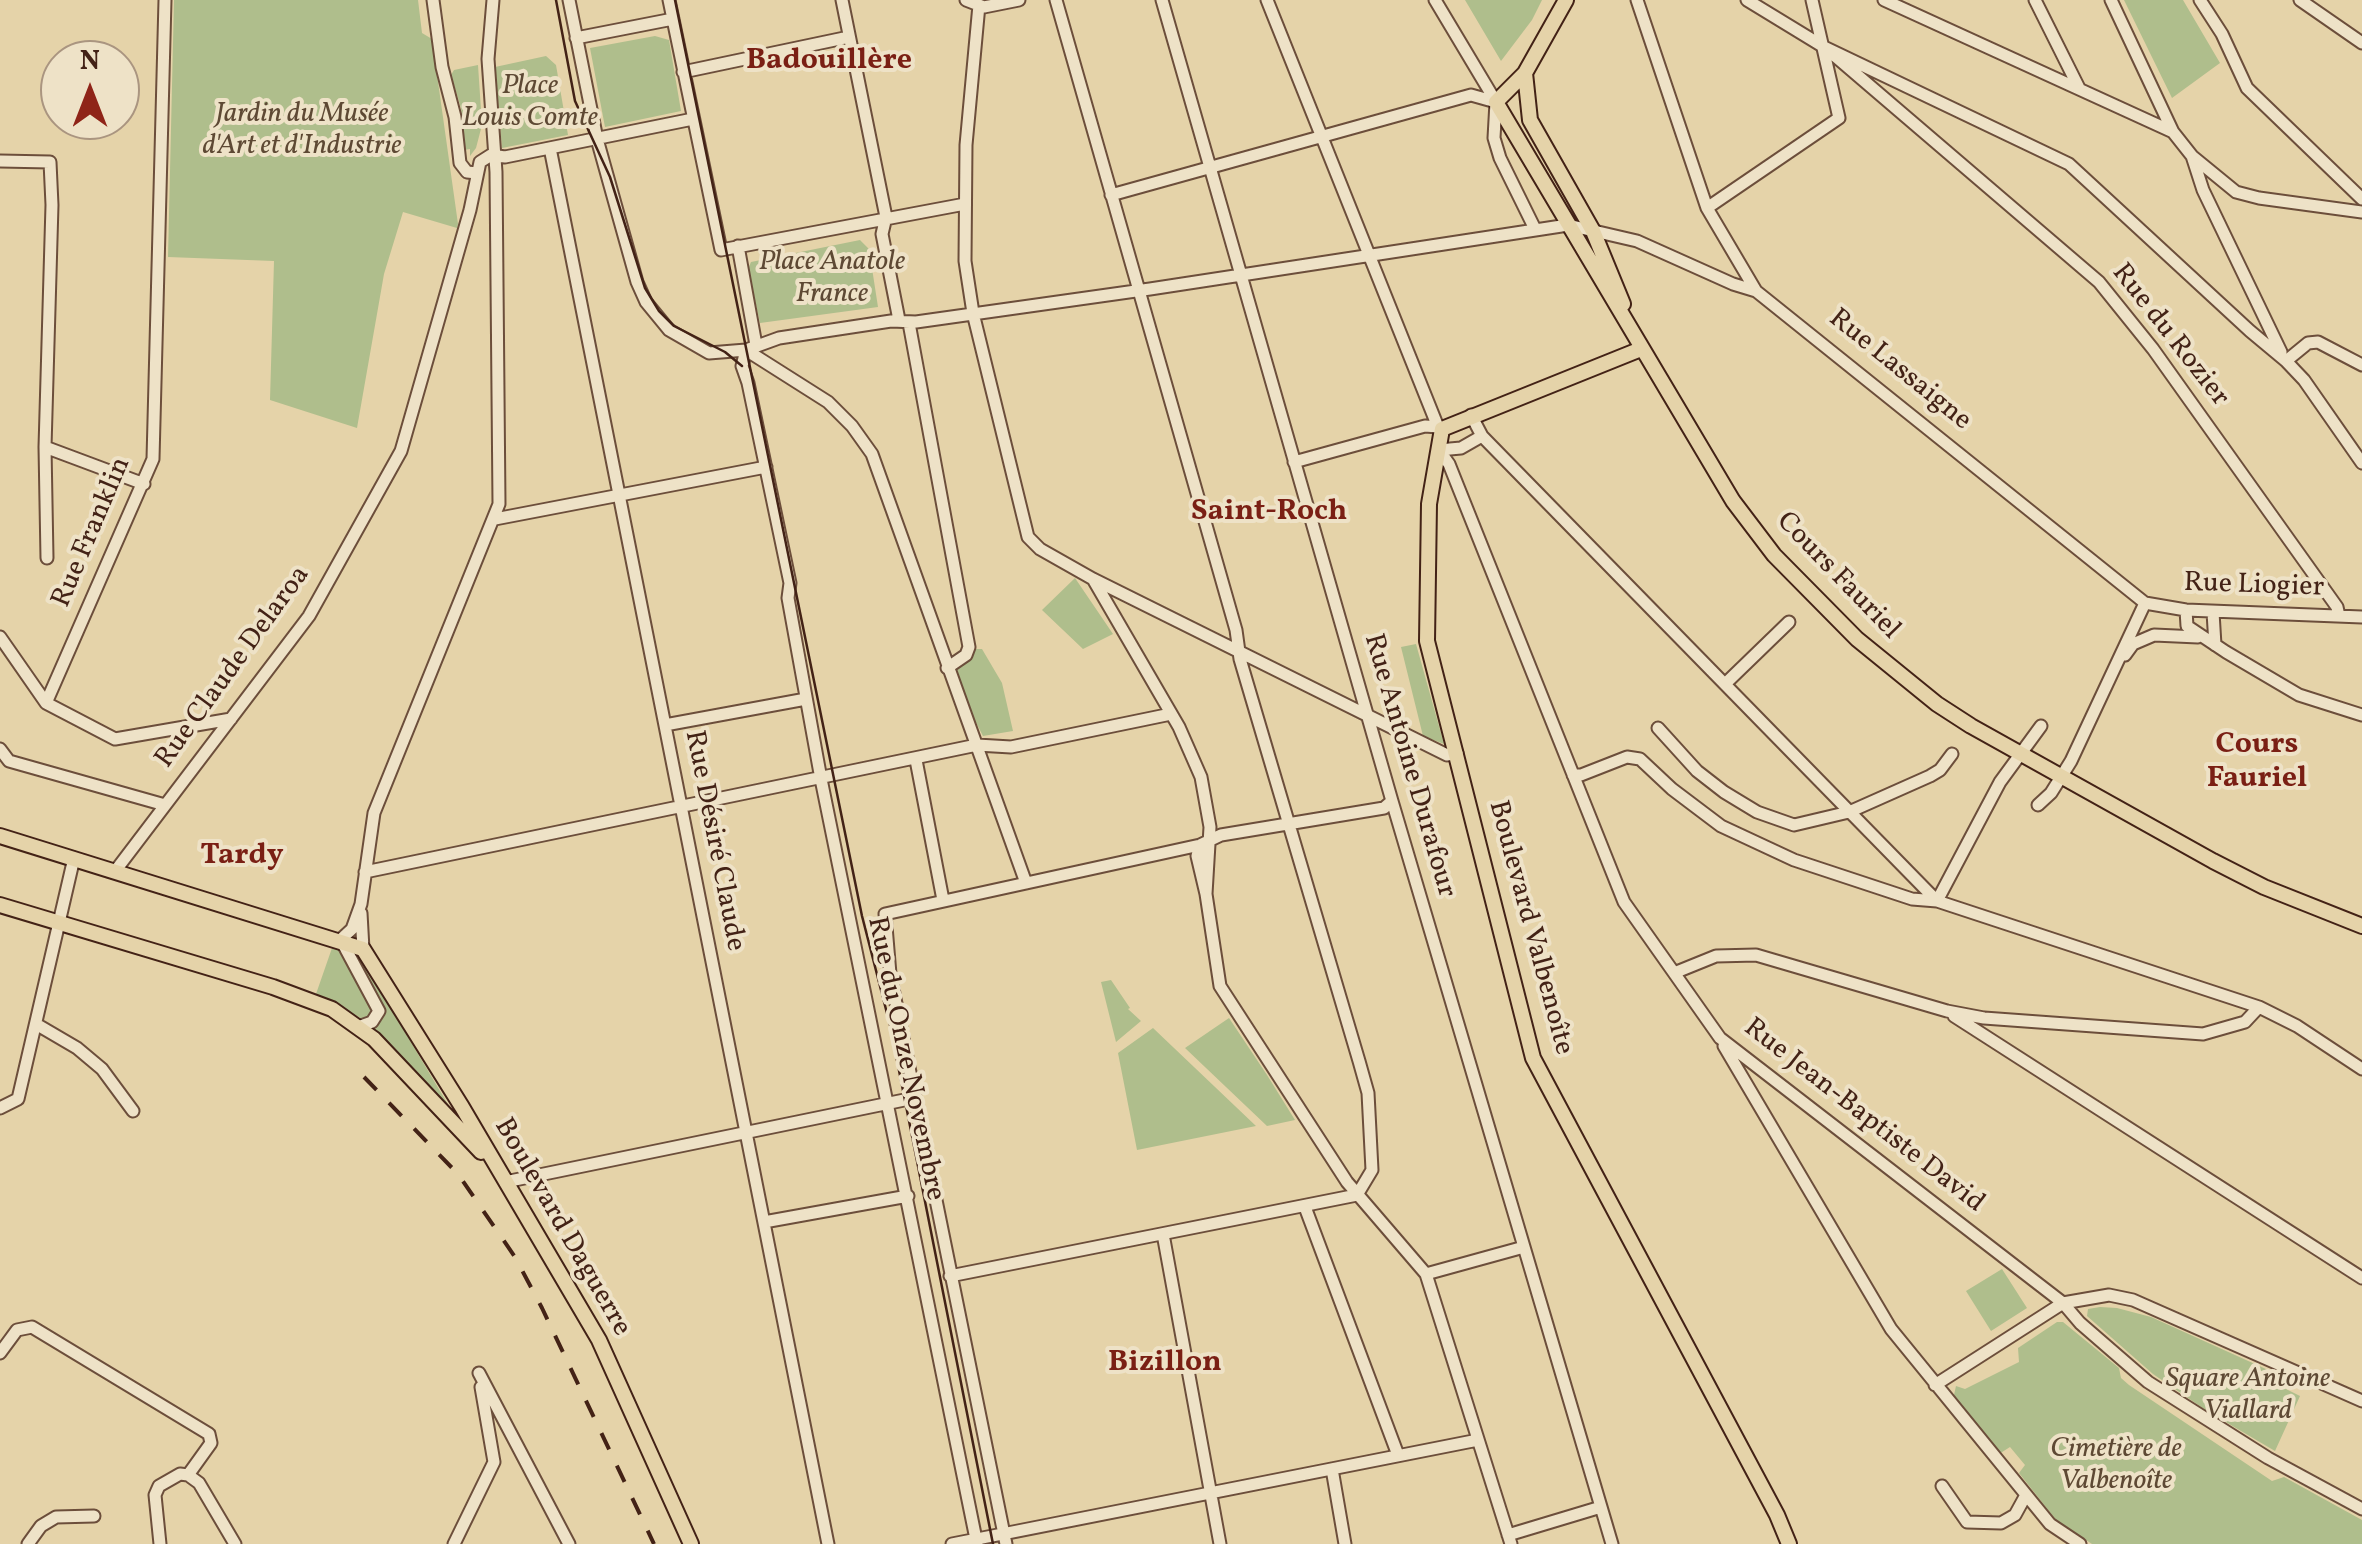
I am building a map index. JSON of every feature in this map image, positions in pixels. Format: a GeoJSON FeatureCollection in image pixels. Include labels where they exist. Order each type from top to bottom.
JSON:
{"type":"FeatureCollection","features":[{"type":"Feature","properties":{"kind":"main road"},"geometry":{"type":"LineString","coordinates":[[1496,102],[1525,73],[1566,0]]}},
{"type":"Feature","properties":{"kind":"main road","name":"Cours Fauriel"},"geometry":{"type":"LineString","coordinates":[[1525,73],[1530,120],[1593,230],[1641,349]]}},
{"type":"Feature","properties":{"kind":"main road","name":"Cours Fauriel"},"geometry":{"type":"LineString","coordinates":[[1496,102],[1733,501],[1790,572],[1856,639],[1937,704],[2060,778],[2264,887],[2362,926]]}},
{"type":"Feature","properties":{"kind":"main road"},"geometry":{"type":"LineString","coordinates":[[1440,428],[1641,349]]}},
{"type":"Feature","properties":{"kind":"main road","name":"Boulevard Valbenoîte"},"geometry":{"type":"LineString","coordinates":[[1440,428],[1429,504],[1427,641],[1533,1058],[1789,1544]]}},
{"type":"Feature","properties":{"kind":"main road"},"geometry":{"type":"LineString","coordinates":[[0,836],[364,948]]}},
{"type":"Feature","properties":{"kind":"main road"},"geometry":{"type":"LineString","coordinates":[[0,904],[273,987],[332,1009],[374,1038],[503,1178]]}},
{"type":"Feature","properties":{"kind":"main road","name":"Boulevard Daguerre"},"geometry":{"type":"LineString","coordinates":[[364,948],[599,1340],[692,1544]]}},
{"type":"Feature","properties":{"kind":"main road"},"geometry":{"type":"LineString","coordinates":[[462,1107],[464,1134]]}},
{"type":"Feature","properties":{"kind":"street","name":"Rue Franklin"},"geometry":{"type":"LineString","coordinates":[[46,703],[153,459],[165,0]]}},
{"type":"Feature","properties":{"kind":"street"},"geometry":{"type":"LineString","coordinates":[[433,0],[460,163],[467,172],[476,173],[483,159],[496,154],[505,157],[693,120]]}},
{"type":"Feature","properties":{"kind":"street"},"geometry":{"type":"LineString","coordinates":[[364,948],[361,904],[374,813],[500,504],[496,154],[488,59],[493,0]]}},
{"type":"Feature","properties":{"kind":"street"},"geometry":{"type":"LineString","coordinates":[[569,0],[597,139],[637,282],[652,310],[669,330],[710,353],[751,348],[780,338],[973,314],[1535,229],[1568,225],[1593,230]]}},
{"type":"Feature","properties":{"kind":"street"},"geometry":{"type":"LineString","coordinates":[[669,0],[720,250],[965,204]]}},
{"type":"Feature","properties":{"kind":"street"},"geometry":{"type":"LineString","coordinates":[[842,0],[886,217],[882,234],[904,322],[969,648],[966,655],[947,668]]}},
{"type":"Feature","properties":{"kind":"street"},"geometry":{"type":"LineString","coordinates":[[966,0],[982,6],[1019,0]]}},
{"type":"Feature","properties":{"kind":"street"},"geometry":{"type":"LineString","coordinates":[[950,1276],[1357,1195],[1372,1170],[1368,1093],[1238,650],[1236,630],[1056,0]]}},
{"type":"Feature","properties":{"kind":"street","name":"Rue Antoine Durafour"},"geometry":{"type":"LineString","coordinates":[[1162,0],[1367,716],[1612,1544]]}},
{"type":"Feature","properties":{"kind":"street"},"geometry":{"type":"LineString","coordinates":[[1267,0],[1440,428]]}},
{"type":"Feature","properties":{"kind":"street"},"geometry":{"type":"LineString","coordinates":[[1435,0],[1496,102],[1494,138],[1500,158],[1535,229]]}},
{"type":"Feature","properties":{"kind":"street"},"geometry":{"type":"LineString","coordinates":[[1637,0],[1707,208],[1756,290]]}},
{"type":"Feature","properties":{"kind":"street"},"geometry":{"type":"LineString","coordinates":[[1747,0],[1824,47],[2069,164],[2286,360],[2362,463]]}},
{"type":"Feature","properties":{"kind":"street"},"geometry":{"type":"LineString","coordinates":[[1707,208],[1839,118],[1812,0]]}},
{"type":"Feature","properties":{"kind":"street"},"geometry":{"type":"LineString","coordinates":[[1884,0],[2173,132]]}},
{"type":"Feature","properties":{"kind":"street"},"geometry":{"type":"LineString","coordinates":[[2034,0],[2079,88]]}},
{"type":"Feature","properties":{"kind":"street"},"geometry":{"type":"LineString","coordinates":[[2111,0],[2173,132],[2192,156],[2236,192],[2362,212]]}},
{"type":"Feature","properties":{"kind":"street"},"geometry":{"type":"LineString","coordinates":[[2200,0],[2222,34],[2246,88],[2362,199]]}},
{"type":"Feature","properties":{"kind":"street"},"geometry":{"type":"LineString","coordinates":[[2300,0],[2362,43]]}},
{"type":"Feature","properties":{"kind":"street"},"geometry":{"type":"LineString","coordinates":[[982,6],[966,145],[965,261],[973,314],[1028,537],[1093,579],[1447,756],[1457,753]]}},
{"type":"Feature","properties":{"kind":"street"},"geometry":{"type":"LineString","coordinates":[[576,38],[673,19]]}},
{"type":"Feature","properties":{"kind":"street"},"geometry":{"type":"LineString","coordinates":[[684,72],[849,37]]}},
{"type":"Feature","properties":{"kind":"street","name":"Rue du Rozier"},"geometry":{"type":"LineString","coordinates":[[1824,47],[2100,282],[2153,349],[2337,607],[2339,616]]}},
{"type":"Feature","properties":{"kind":"street"},"geometry":{"type":"LineString","coordinates":[[1111,195],[1471,95],[1496,102]]}},
{"type":"Feature","properties":{"kind":"street","name":"Rue Désiré Claude"},"geometry":{"type":"LineString","coordinates":[[550,148],[828,1544]]}},
{"type":"Feature","properties":{"kind":"street"},"geometry":{"type":"LineString","coordinates":[[2192,156],[2203,190],[2265,324],[2286,360]]}},
{"type":"Feature","properties":{"kind":"street"},"geometry":{"type":"LineString","coordinates":[[0,161],[50,162],[47,558]]}},
{"type":"Feature","properties":{"kind":"street","name":"Rue Claude Delaroa"},"geometry":{"type":"LineString","coordinates":[[116,870],[309,616],[402,451],[470,210],[476,173]]}},
{"type":"Feature","properties":{"kind":"street","name":"Rue Lassaigne"},"geometry":{"type":"LineString","coordinates":[[1593,230],[1637,241],[1733,284],[1756,290],[2145,603]]}},
{"type":"Feature","properties":{"kind":"street"},"geometry":{"type":"LineString","coordinates":[[738,246],[751,348],[828,402],[872,454],[1026,883]]}},
{"type":"Feature","properties":{"kind":"street"},"geometry":{"type":"LineString","coordinates":[[2286,360],[2308,343],[2318,342],[2362,365]]}},
{"type":"Feature","properties":{"kind":"street","name":"Rue du Onze Novembre"},"geometry":{"type":"LineString","coordinates":[[751,348],[742,366],[790,583],[788,598],[821,779],[976,1542]]}},
{"type":"Feature","properties":{"kind":"street"},"geometry":{"type":"LineString","coordinates":[[1471,415],[1482,436],[1936,900]]}},
{"type":"Feature","properties":{"kind":"street"},"geometry":{"type":"LineString","coordinates":[[1294,462],[1425,426],[1440,428]]}},
{"type":"Feature","properties":{"kind":"street"},"geometry":{"type":"LineString","coordinates":[[1439,450],[1461,448],[1482,436]]}},
{"type":"Feature","properties":{"kind":"street"},"geometry":{"type":"LineString","coordinates":[[45,447],[144,484]]}},
{"type":"Feature","properties":{"kind":"street","name":"Rue Jean-Baptiste David"},"geometry":{"type":"LineString","coordinates":[[1439,450],[1456,481],[1624,902],[1720,1038],[2063,1304],[2080,1324],[2148,1382],[2217,1427],[2362,1509]]}},
{"type":"Feature","properties":{"kind":"street"},"geometry":{"type":"LineString","coordinates":[[495,519],[766,466]]}},
{"type":"Feature","properties":{"kind":"street"},"geometry":{"type":"LineString","coordinates":[[1093,579],[1171,714],[1202,777],[1206,894],[1220,986],[1357,1195],[1426,1274],[1510,1540],[1602,1507]]}},
{"type":"Feature","properties":{"kind":"street"},"geometry":{"type":"LineString","coordinates":[[2038,805],[2051,794],[2078,747],[2145,603]]}},
{"type":"Feature","properties":{"kind":"street","name":"Rue Liogier"},"geometry":{"type":"LineString","coordinates":[[2145,603],[2213,612],[2362,617]]}},
{"type":"Feature","properties":{"kind":"street"},"geometry":{"type":"LineString","coordinates":[[2186,610],[2187,626],[2299,695],[2362,715]]}},
{"type":"Feature","properties":{"kind":"street"},"geometry":{"type":"LineString","coordinates":[[2209,641],[2213,612]]}},
{"type":"Feature","properties":{"kind":"street"},"geometry":{"type":"LineString","coordinates":[[1725,684],[1790,622]]}},
{"type":"Feature","properties":{"kind":"street"},"geometry":{"type":"LineString","coordinates":[[2116,666],[2132,644],[2154,635],[2209,641]]}},
{"type":"Feature","properties":{"kind":"street"},"geometry":{"type":"LineString","coordinates":[[0,637],[46,703],[115,738],[231,719]]}},
{"type":"Feature","properties":{"kind":"street"},"geometry":{"type":"LineString","coordinates":[[665,726],[806,699]]}},
{"type":"Feature","properties":{"kind":"street"},"geometry":{"type":"LineString","coordinates":[[365,872],[977,745],[1012,746],[1171,714]]}},
{"type":"Feature","properties":{"kind":"street"},"geometry":{"type":"LineString","coordinates":[[1936,900],[2000,782],[2040,726]]}},
{"type":"Feature","properties":{"kind":"street"},"geometry":{"type":"LineString","coordinates":[[1658,728],[1697,771],[1757,812],[1794,825],[1849,812],[1930,776],[1952,754]]}},
{"type":"Feature","properties":{"kind":"street"},"geometry":{"type":"LineString","coordinates":[[0,749],[9,760],[165,805]]}},
{"type":"Feature","properties":{"kind":"street"},"geometry":{"type":"LineString","coordinates":[[1573,775],[1627,758],[1640,759],[1721,826],[1794,860],[1912,899],[1936,900],[2260,1007],[2297,1026],[2362,1070]]}},
{"type":"Feature","properties":{"kind":"street"},"geometry":{"type":"LineString","coordinates":[[916,760],[943,900],[1205,843],[1221,835],[1384,808],[1392,801]]}},
{"type":"Feature","properties":{"kind":"street"},"geometry":{"type":"LineString","coordinates":[[0,1108],[18,1099],[74,858]]}},
{"type":"Feature","properties":{"kind":"street","name":"Rue du Onze Novembre"},"geometry":{"type":"LineString","coordinates":[[943,900],[890,911],[883,919],[914,1098],[1004,1539]]}},
{"type":"Feature","properties":{"kind":"street"},"geometry":{"type":"LineString","coordinates":[[358,1027],[372,1022],[379,1011],[340,941],[352,929],[361,904]]}},
{"type":"Feature","properties":{"kind":"street"},"geometry":{"type":"LineString","coordinates":[[1674,973],[1716,956],[1756,955],[1947,1011],[1984,1018],[2203,1034],[2244,1022],[2260,1007]]}},
{"type":"Feature","properties":{"kind":"street"},"geometry":{"type":"LineString","coordinates":[[1947,1011],[2362,1278]]}},
{"type":"Feature","properties":{"kind":"street"},"geometry":{"type":"LineString","coordinates":[[36,1024],[76,1048],[102,1070],[132,1111]]}},
{"type":"Feature","properties":{"kind":"street"},"geometry":{"type":"LineString","coordinates":[[1720,1038],[1892,1329],[2050,1524],[2080,1544]]}},
{"type":"Feature","properties":{"kind":"street"},"geometry":{"type":"LineString","coordinates":[[503,1178],[914,1098]]}},
{"type":"Feature","properties":{"kind":"street"},"geometry":{"type":"LineString","coordinates":[[764,1222],[908,1196]]}},
{"type":"Feature","properties":{"kind":"street"},"geometry":{"type":"LineString","coordinates":[[1305,1207],[1398,1455]]}},
{"type":"Feature","properties":{"kind":"street"},"geometry":{"type":"LineString","coordinates":[[1163,1234],[1220,1544]]}},
{"type":"Feature","properties":{"kind":"street"},"geometry":{"type":"LineString","coordinates":[[1426,1274],[1524,1246]]}},
{"type":"Feature","properties":{"kind":"street"},"geometry":{"type":"LineString","coordinates":[[1935,1385],[2063,1304],[2109,1295],[2133,1300],[2362,1401]]}},
{"type":"Feature","properties":{"kind":"street"},"geometry":{"type":"LineString","coordinates":[[0,1353],[17,1330],[32,1327],[209,1434],[210,1443],[188,1475]]}},
{"type":"Feature","properties":{"kind":"street"},"geometry":{"type":"LineString","coordinates":[[454,1544],[494,1462],[479,1373],[569,1544]]}},
{"type":"Feature","properties":{"kind":"street"},"geometry":{"type":"LineString","coordinates":[[952,1544],[1004,1539],[1478,1440]]}},
{"type":"Feature","properties":{"kind":"street"},"geometry":{"type":"LineString","coordinates":[[1332,1469],[1345,1544]]}},
{"type":"Feature","properties":{"kind":"street"},"geometry":{"type":"LineString","coordinates":[[160,1544],[155,1495],[168,1478],[188,1475],[199,1482],[235,1544]]}},
{"type":"Feature","properties":{"kind":"street"},"geometry":{"type":"LineString","coordinates":[[1942,1486],[1967,1522],[2001,1523],[2015,1515],[2026,1494]]}},
{"type":"Feature","properties":{"kind":"street"},"geometry":{"type":"LineString","coordinates":[[28,1544],[41,1526],[56,1517],[94,1516]]}},
{"type":"Feature","properties":{"kind":"green space","name":"Jardin du Musée d'Art et d'Industrie"},"geometry":{"type":"Polygon","coordinates":[[[174,0],[418,0],[422,33],[432,39],[458,224],[457,228],[403,212],[384,274],[357,428],[270,400],[274,261],[168,257],[174,0]]]}},
{"type":"Feature","properties":{"kind":"green space"},"geometry":{"type":"Polygon","coordinates":[[[1465,0],[1542,0],[1501,61],[1465,0]]]}},
{"type":"Feature","properties":{"kind":"green space"},"geometry":{"type":"Polygon","coordinates":[[[2124,0],[2183,0],[2220,63],[2172,98],[2124,0]]]}},
{"type":"Feature","properties":{"kind":"green space"},"geometry":{"type":"Polygon","coordinates":[[[655,36],[669,40],[681,111],[605,127],[590,48],[655,36]]]}},
{"type":"Feature","properties":{"kind":"green space","name":"Place Louis Comte"},"geometry":{"type":"Polygon","coordinates":[[[546,56],[556,65],[568,135],[502,148],[495,67],[546,56]]]}},
{"type":"Feature","properties":{"kind":"green space"},"geometry":{"type":"Polygon","coordinates":[[[478,65],[482,125],[470,156],[470,149],[464,150],[461,108],[451,75],[454,70],[478,65]]]}},
{"type":"Feature","properties":{"kind":"green space","name":"Place Anatole France"},"geometry":{"type":"Polygon","coordinates":[[[860,240],[869,249],[878,307],[760,323],[748,269],[751,262],[860,240]]]}},
{"type":"Feature","properties":{"kind":"green space"},"geometry":{"type":"Polygon","coordinates":[[[1075,578],[1113,634],[1083,649],[1042,610],[1075,578]]]}},
{"type":"Feature","properties":{"kind":"green space"},"geometry":{"type":"Polygon","coordinates":[[[1416,644],[1444,744],[1423,736],[1401,647],[1416,644]]]}},
{"type":"Feature","properties":{"kind":"green space"},"geometry":{"type":"Polygon","coordinates":[[[973,649],[982,649],[1002,683],[1013,731],[983,736],[968,707],[955,669],[968,662],[973,649]]]}},
{"type":"Feature","properties":{"kind":"green space"},"geometry":{"type":"Polygon","coordinates":[[[332,948],[359,955],[449,1106],[359,1017],[316,994],[332,948]]]}},
{"type":"Feature","properties":{"kind":"green space"},"geometry":{"type":"Polygon","coordinates":[[[1111,980],[1128,1009],[1141,1021],[1116,1042],[1101,982],[1111,980]]]}},
{"type":"Feature","properties":{"kind":"green space"},"geometry":{"type":"Polygon","coordinates":[[[1229,1018],[1295,1120],[1267,1126],[1185,1048],[1229,1018]]]}},
{"type":"Feature","properties":{"kind":"green space"},"geometry":{"type":"Polygon","coordinates":[[[1153,1028],[1256,1126],[1137,1150],[1118,1053],[1153,1028]]]}},
{"type":"Feature","properties":{"kind":"green space"},"geometry":{"type":"Polygon","coordinates":[[[2002,1269],[2027,1308],[1991,1331],[1966,1291],[2002,1269]]]}},
{"type":"Feature","properties":{"kind":"green space","name":"Square Antoine Viallard"},"geometry":{"type":"Polygon","coordinates":[[[2100,1307],[2151,1317],[2288,1379],[2284,1388],[2300,1396],[2275,1451],[2153,1374],[2087,1316],[2088,1309],[2100,1307]]]}},
{"type":"Feature","properties":{"kind":"green space","name":"Cimetière de Valbenoîte"},"geometry":{"type":"Polygon","coordinates":[[[2057,1322],[2063,1322],[2119,1368],[2121,1378],[2129,1385],[2272,1481],[2284,1477],[2362,1520],[2362,1544],[2092,1544],[2056,1520],[2019,1473],[2025,1465],[2010,1447],[1999,1454],[1954,1395],[1956,1386],[1965,1389],[2019,1362],[2018,1348],[2057,1322]]]}},
{"type":"Feature","properties":{"kind":"tram line"},"geometry":{"type":"LineString","coordinates":[[556,0],[575,101],[610,177],[645,288],[674,326],[725,352],[742,366]]}},
{"type":"Feature","properties":{"kind":"tram line"},"geometry":{"type":"LineString","coordinates":[[675,0],[862,916],[890,1025],[993,1544]]}},
{"type":"Feature","properties":{"kind":"railway"},"geometry":{"type":"LineString","coordinates":[[364,1077],[458,1174],[515,1257],[654,1544]]}},
{"type":"Feature","properties":{"kind":"district","name":"Badouillère"},"geometry":{"type":"Point","coordinates":[829,62]}},
{"type":"Feature","properties":{"kind":"district","name":"Saint-Roch"},"geometry":{"type":"Point","coordinates":[1269,513]}},
{"type":"Feature","properties":{"kind":"district","name":"Cours Fauriel"},"geometry":{"type":"Point","coordinates":[2257,763]}},
{"type":"Feature","properties":{"kind":"district","name":"Tardy"},"geometry":{"type":"Point","coordinates":[242,857]}},
{"type":"Feature","properties":{"kind":"district","name":"Bizillon"},"geometry":{"type":"Point","coordinates":[1165,1364]}}]}
